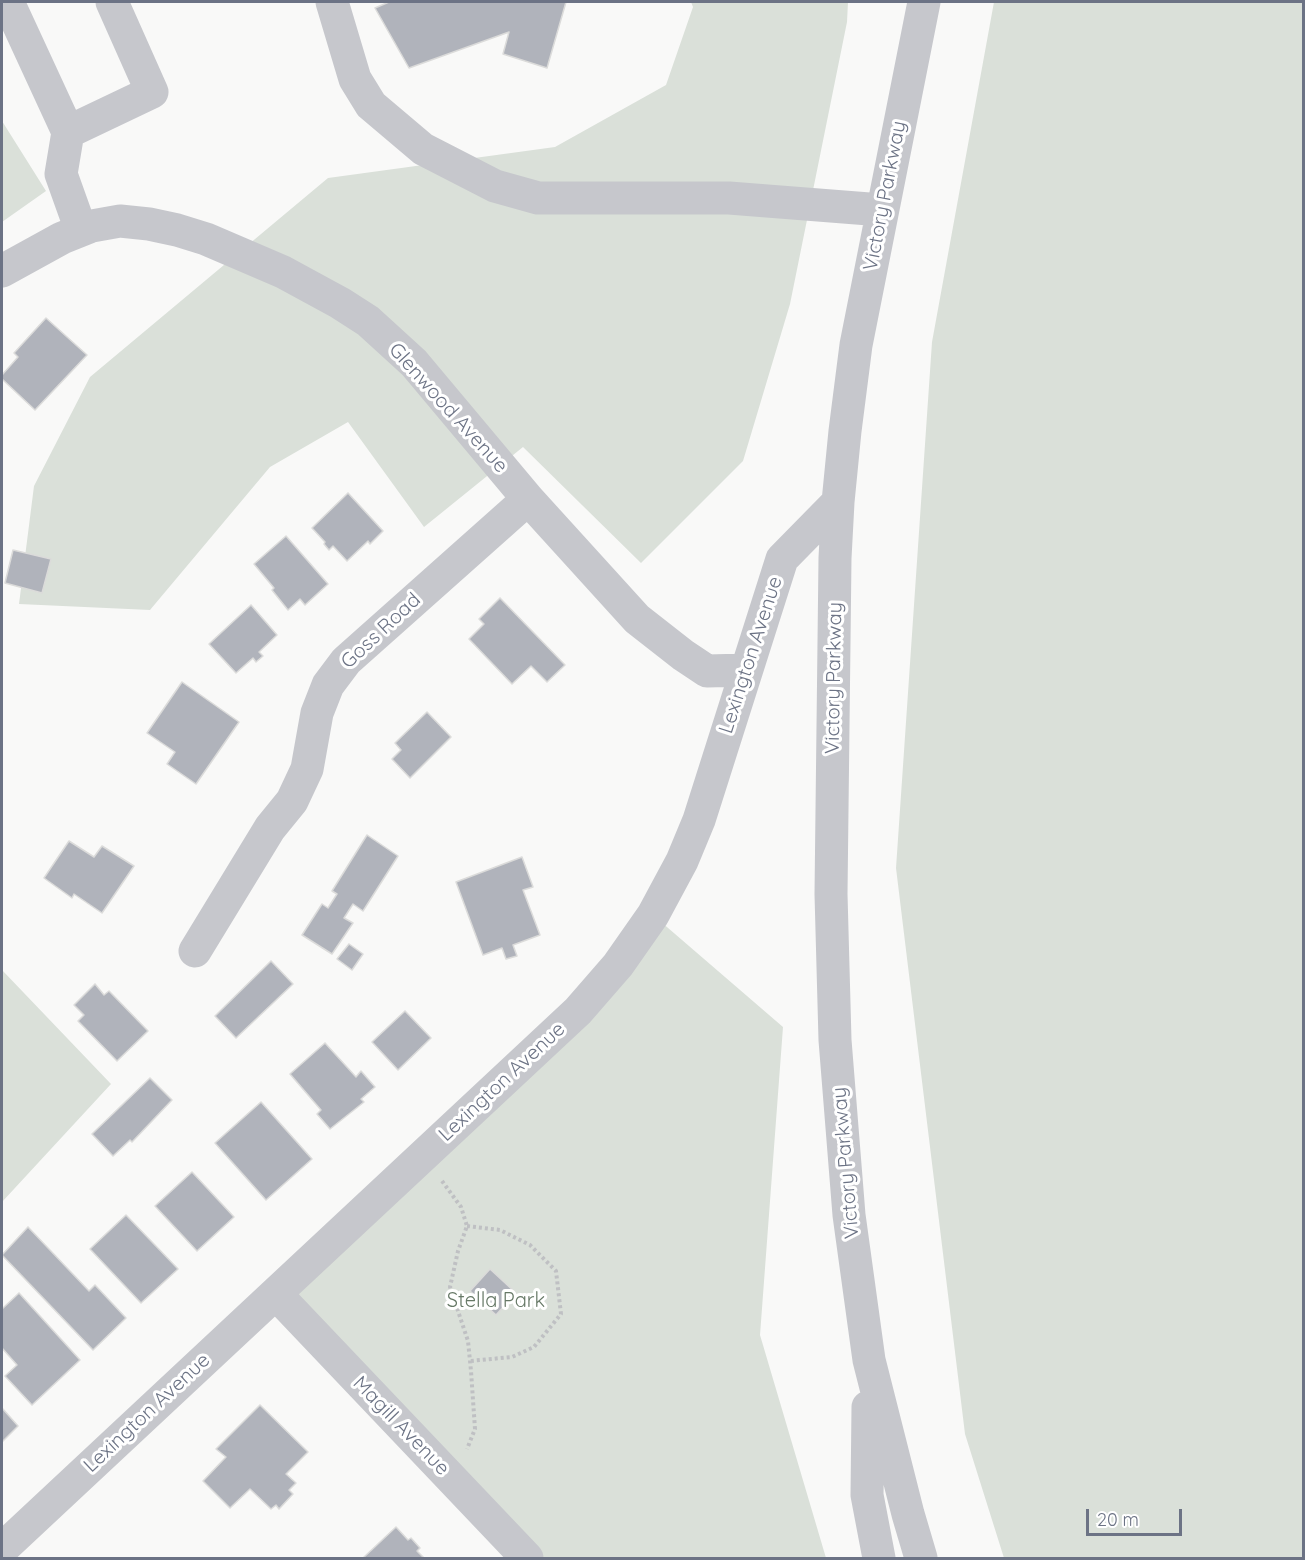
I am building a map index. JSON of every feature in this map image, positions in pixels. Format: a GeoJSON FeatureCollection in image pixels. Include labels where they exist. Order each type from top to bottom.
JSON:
{"type":"FeatureCollection","features":[{"type":"Feature","properties":{"kind":"street"},"geometry":{"type":"LineString","coordinates":[[8,2],[68,132],[61,174],[81,230]]}},
{"type":"Feature","properties":{"kind":"street"},"geometry":{"type":"LineString","coordinates":[[68,132],[152,92],[112,2]]}},
{"type":"Feature","properties":{"kind":"street"},"geometry":{"type":"LineString","coordinates":[[332,2],[355,79],[371,105],[423,149],[495,186],[538,198],[729,198],[882,210]]}},
{"type":"Feature","properties":{"kind":"street","name":"Victory Parkway"},"geometry":{"type":"LineString","coordinates":[[921,1558],[869,1360],[849,1215],[834,1040],[831,894],[835,558],[838,502],[856,345],[924,2]]}},
{"type":"Feature","properties":{"kind":"street","name":"Glenwood Avenue"},"geometry":{"type":"LineString","coordinates":[[2,271],[62,238],[92,226],[120,221],[149,224],[206,239],[283,272],[368,321],[414,363],[528,498],[637,619],[683,655],[707,670],[746,670]]}},
{"type":"Feature","properties":{"kind":"street","name":"Goss Road"},"geometry":{"type":"LineString","coordinates":[[195,951],[270,828],[292,801],[307,769],[316,714],[328,685],[346,661],[528,498]]}},
{"type":"Feature","properties":{"kind":"street","name":"Lexington Avenue"},"geometry":{"type":"LineString","coordinates":[[2,1549],[578,1011],[618,965],[653,915],[682,861],[699,820],[782,559],[838,502]]}},
{"type":"Feature","properties":{"kind":"street","name":"Magill Avenue"},"geometry":{"type":"LineString","coordinates":[[276,1294],[527,1558]]}},
{"type":"Feature","properties":{"kind":"street","name":"Victory Parkway"},"geometry":{"type":"LineString","coordinates":[[869,1360],[867,1495],[879,1558]]}},
{"type":"Feature","properties":{"kind":"path"},"geometry":{"type":"LineString","coordinates":[[421,1158],[448,1188],[461,1207],[467,1226],[458,1251],[450,1287],[468,1341],[475,1430],[468,1448],[446,1473]]}},
{"type":"Feature","properties":{"kind":"path"},"geometry":{"type":"LineString","coordinates":[[467,1226],[500,1230],[530,1245],[556,1270],[561,1314],[534,1347],[512,1357],[470,1361]]}},
{"type":"Feature","properties":{"kind":"green space"},"geometry":{"type":"Polygon","coordinates":[[[691,2],[848,2],[847,22],[790,304],[743,461],[641,563],[523,447],[424,527],[348,422],[270,467],[150,610],[19,604],[34,486],[90,377],[328,178],[555,147],[666,85],[693,7],[691,2]]]}},
{"type":"Feature","properties":{"kind":"green space"},"geometry":{"type":"Polygon","coordinates":[[[994,2],[1303,2],[1303,1558],[1004,1558],[965,1434],[896,868],[932,342],[994,2]]]}},
{"type":"Feature","properties":{"kind":"green space"},"geometry":{"type":"Polygon","coordinates":[[[2,121],[46,191],[2,222],[2,121]]]}},
{"type":"Feature","properties":{"kind":"green space","name":"Stella Park"},"geometry":{"type":"Polygon","coordinates":[[[653,915],[783,1027],[760,1335],[826,1558],[527,1558],[276,1294],[653,915]]]}},
{"type":"Feature","properties":{"kind":"green space"},"geometry":{"type":"Polygon","coordinates":[[[2,970],[111,1084],[2,1202],[2,970]]]}},
{"type":"Feature","properties":{"kind":"building"},"geometry":{"type":"Polygon","coordinates":[[[389,2],[566,2],[547,68],[503,54],[509,32],[409,68],[375,8],[389,2]]]}},
{"type":"Feature","properties":{"kind":"building"},"geometry":{"type":"Polygon","coordinates":[[[46,318],[87,355],[35,410],[2,379],[2,375],[18,357],[14,353],[46,318]]]}},
{"type":"Feature","properties":{"kind":"building"},"geometry":{"type":"Polygon","coordinates":[[[348,493],[383,531],[370,544],[368,541],[347,561],[333,546],[329,550],[312,528],[348,493]]]}},
{"type":"Feature","properties":{"kind":"building"},"geometry":{"type":"Polygon","coordinates":[[[286,536],[328,584],[305,605],[300,599],[288,610],[272,590],[274,588],[254,564],[286,536]]]}},
{"type":"Feature","properties":{"kind":"building"},"geometry":{"type":"Polygon","coordinates":[[[13,550],[51,559],[42,593],[5,583],[13,550]]]}},
{"type":"Feature","properties":{"kind":"building"},"geometry":{"type":"Polygon","coordinates":[[[500,598],[565,665],[547,682],[531,666],[512,684],[469,639],[484,624],[479,619],[500,598]]]}},
{"type":"Feature","properties":{"kind":"building"},"geometry":{"type":"Polygon","coordinates":[[[251,605],[277,635],[259,652],[263,656],[256,662],[253,658],[236,673],[209,644],[251,605]]]}},
{"type":"Feature","properties":{"kind":"building"},"geometry":{"type":"Polygon","coordinates":[[[182,682],[239,722],[196,784],[167,764],[175,752],[147,733],[182,682]]]}},
{"type":"Feature","properties":{"kind":"building"},"geometry":{"type":"Polygon","coordinates":[[[427,712],[451,737],[410,778],[392,759],[401,750],[395,743],[427,712]]]}},
{"type":"Feature","properties":{"kind":"building"},"geometry":{"type":"Polygon","coordinates":[[[367,835],[398,856],[363,911],[353,904],[344,918],[353,923],[332,954],[302,935],[322,904],[328,908],[337,894],[332,891],[367,835]]]}},
{"type":"Feature","properties":{"kind":"building"},"geometry":{"type":"Polygon","coordinates":[[[69,841],[94,857],[102,846],[134,866],[102,913],[74,894],[72,898],[44,878],[69,841]]]}},
{"type":"Feature","properties":{"kind":"building"},"geometry":{"type":"Polygon","coordinates":[[[522,857],[533,887],[523,890],[540,935],[513,945],[517,956],[506,959],[502,948],[483,955],[456,882],[522,857]]]}},
{"type":"Feature","properties":{"kind":"building"},"geometry":{"type":"Polygon","coordinates":[[[349,944],[363,954],[352,970],[337,959],[349,944]]]}},
{"type":"Feature","properties":{"kind":"building"},"geometry":{"type":"Polygon","coordinates":[[[271,961],[293,984],[236,1038],[215,1016],[271,961]]]}},
{"type":"Feature","properties":{"kind":"building"},"geometry":{"type":"Polygon","coordinates":[[[95,984],[104,995],[109,991],[148,1031],[117,1061],[78,1021],[84,1015],[74,1005],[95,984]]]}},
{"type":"Feature","properties":{"kind":"building"},"geometry":{"type":"Polygon","coordinates":[[[405,1011],[431,1038],[398,1070],[372,1042],[405,1011]]]}},
{"type":"Feature","properties":{"kind":"building"},"geometry":{"type":"Polygon","coordinates":[[[325,1043],[356,1077],[361,1071],[375,1087],[361,1099],[364,1102],[330,1129],[317,1114],[321,1110],[290,1074],[325,1043]]]}},
{"type":"Feature","properties":{"kind":"building"},"geometry":{"type":"Polygon","coordinates":[[[150,1078],[172,1100],[132,1142],[130,1140],[113,1156],[92,1134],[150,1078]]]}},
{"type":"Feature","properties":{"kind":"building"},"geometry":{"type":"Polygon","coordinates":[[[261,1102],[312,1159],[266,1200],[215,1143],[261,1102]]]}},
{"type":"Feature","properties":{"kind":"building"},"geometry":{"type":"Polygon","coordinates":[[[192,1172],[234,1217],[197,1251],[155,1206],[192,1172]]]}},
{"type":"Feature","properties":{"kind":"building"},"geometry":{"type":"Polygon","coordinates":[[[126,1215],[178,1269],[141,1303],[90,1249],[126,1215]]]}},
{"type":"Feature","properties":{"kind":"building"},"geometry":{"type":"Polygon","coordinates":[[[28,1227],[89,1291],[95,1285],[126,1318],[93,1350],[2,1255],[28,1227]]]}},
{"type":"Feature","properties":{"kind":"building"},"geometry":{"type":"Polygon","coordinates":[[[490,1269],[516,1293],[496,1315],[470,1291],[490,1269]]]}},
{"type":"Feature","properties":{"kind":"building"},"geometry":{"type":"Polygon","coordinates":[[[19,1293],[80,1360],[32,1405],[5,1376],[17,1365],[2,1348],[2,1309],[19,1293]]]}},
{"type":"Feature","properties":{"kind":"building"},"geometry":{"type":"Polygon","coordinates":[[[260,1405],[308,1452],[286,1474],[296,1483],[289,1490],[293,1494],[279,1509],[276,1505],[271,1509],[250,1489],[230,1508],[203,1481],[226,1457],[216,1449],[260,1405]]]}},
{"type":"Feature","properties":{"kind":"building"},"geometry":{"type":"Polygon","coordinates":[[[2,1408],[18,1426],[2,1442],[2,1408]]]}},
{"type":"Feature","properties":{"kind":"building"},"geometry":{"type":"Polygon","coordinates":[[[396,1527],[408,1540],[411,1538],[420,1548],[417,1551],[424,1558],[363,1558],[396,1527]]]}}]}
